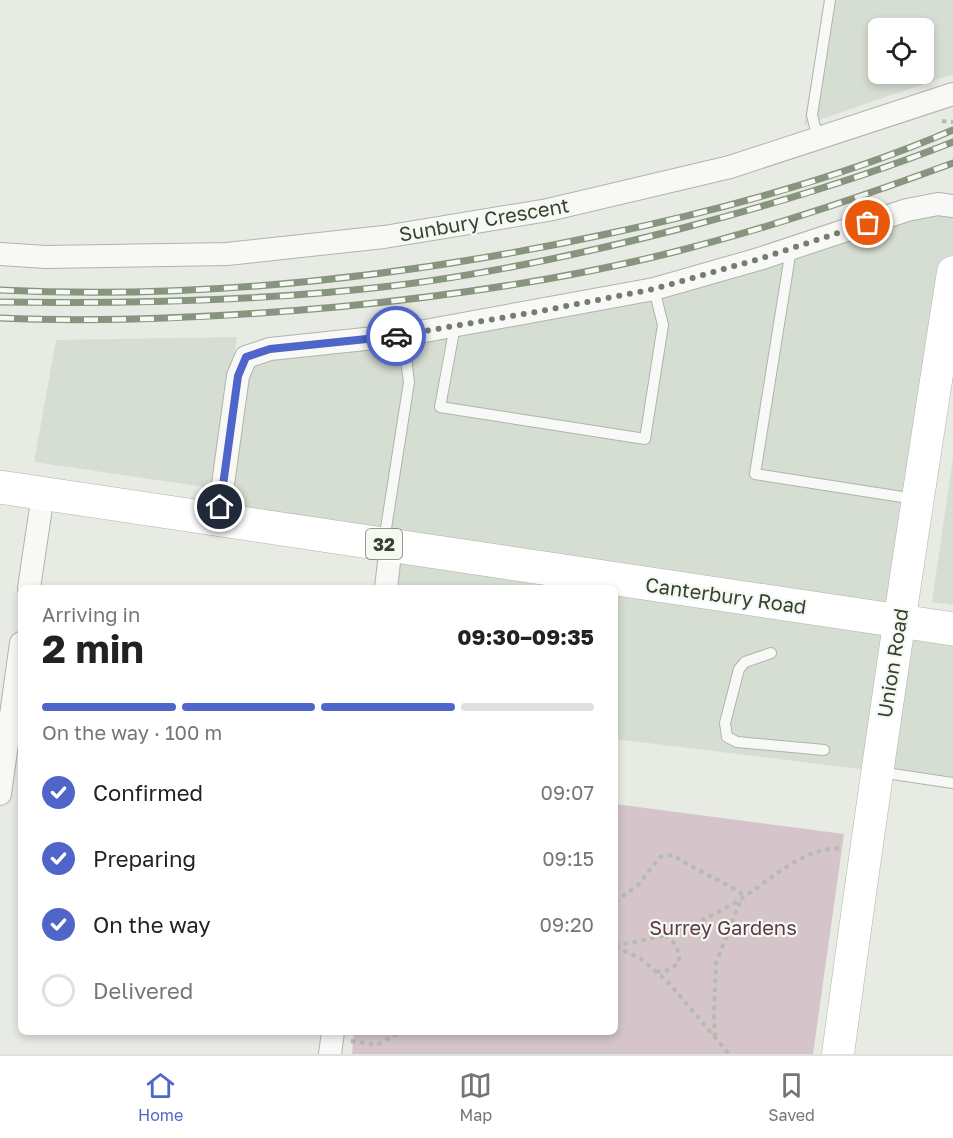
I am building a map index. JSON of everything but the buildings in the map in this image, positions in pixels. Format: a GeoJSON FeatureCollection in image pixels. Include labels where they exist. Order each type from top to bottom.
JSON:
{"type":"FeatureCollection","features":[{"type":"Feature","properties":{"kind":"main road","name":"Canterbury Road"},"geometry":{"type":"LineString","coordinates":[[0,487],[953,629]]}},
{"type":"Feature","properties":{"kind":"street","name":"Sunbury Crescent"},"geometry":{"type":"LineString","coordinates":[[0,254],[45,256],[227,254],[384,237],[548,210],[730,167],[953,94]]}},
{"type":"Feature","properties":{"kind":"street"},"geometry":{"type":"LineString","coordinates":[[218,520],[238,376],[246,357],[270,349],[404,335],[654,289],[791,249],[907,210],[938,204],[953,206]]}},
{"type":"Feature","properties":{"kind":"street","name":"Union Road"},"geometry":{"type":"LineString","coordinates":[[838,1054],[898,621],[952,288]]}},
{"type":"Feature","properties":{"kind":"street"},"geometry":{"type":"LineString","coordinates":[[29,585],[43,494]]}},
{"type":"Feature","properties":{"kind":"street"},"geometry":{"type":"LineString","coordinates":[[386,585],[387,545]]}},
{"type":"Feature","properties":{"kind":"street"},"geometry":{"type":"LineString","coordinates":[[0,794],[18,665]]}},
{"type":"Feature","properties":{"kind":"lane"},"geometry":{"type":"LineString","coordinates":[[818,138],[812,115],[830,0]]}},
{"type":"Feature","properties":{"kind":"lane"},"geometry":{"type":"LineString","coordinates":[[791,249],[755,474],[919,500]]}},
{"type":"Feature","properties":{"kind":"lane"},"geometry":{"type":"LineString","coordinates":[[455,326],[440,407],[645,439],[663,325],[654,289]]}},
{"type":"Feature","properties":{"kind":"lane"},"geometry":{"type":"LineString","coordinates":[[387,545],[409,382],[404,335]]}},
{"type":"Feature","properties":{"kind":"lane"},"geometry":{"type":"LineString","coordinates":[[771,653],[745,662],[739,669],[725,723],[727,737],[737,742],[824,750]]}},
{"type":"Feature","properties":{"kind":"lane"},"geometry":{"type":"LineString","coordinates":[[876,771],[953,783]]}},
{"type":"Feature","properties":{"kind":"path"},"geometry":{"type":"LineString","coordinates":[[618,946],[665,935],[694,924],[743,897],[789,863],[831,848],[866,846]]}},
{"type":"Feature","properties":{"kind":"path"},"geometry":{"type":"LineString","coordinates":[[618,900],[638,885],[660,857],[673,855],[694,869],[727,884],[743,897]]}},
{"type":"Feature","properties":{"kind":"path"},"geometry":{"type":"LineString","coordinates":[[716,1038],[714,1014],[716,963],[743,897]]}},
{"type":"Feature","properties":{"kind":"path"},"geometry":{"type":"LineString","coordinates":[[656,972],[669,970],[679,963],[679,950],[675,943],[665,935]]}},
{"type":"Feature","properties":{"kind":"path"},"geometry":{"type":"LineString","coordinates":[[618,948],[640,958],[669,983],[729,1054]]}},
{"type":"Feature","properties":{"kind":"path"},"geometry":{"type":"LineString","coordinates":[[332,1041],[377,1045],[395,1035]]}},
{"type":"Feature","properties":{"kind":"shaded area"},"geometry":{"type":"Polygon","coordinates":[[[825,0],[953,0],[953,74],[934,81],[934,18],[868,18],[868,84],[924,84],[804,125],[825,0]]]}},
{"type":"Feature","properties":{"kind":"shaded area"},"geometry":{"type":"Polygon","coordinates":[[[953,206],[953,272],[898,621],[953,629],[953,783],[876,771],[618,739],[618,585],[386,585],[391,546],[218,520],[246,357],[541,311],[953,206]]]}},
{"type":"Feature","properties":{"kind":"shaded area"},"geometry":{"type":"Polygon","coordinates":[[[237,337],[212,488],[34,462],[56,340],[237,337]]]}},
{"type":"Feature","properties":{"kind":"shaded area"},"geometry":{"type":"Polygon","coordinates":[[[953,457],[953,605],[932,602],[953,457]]]}},
{"type":"Feature","properties":{"kind":"green space","name":"Surrey Gardens"},"geometry":{"type":"Polygon","coordinates":[[[618,804],[844,834],[813,1054],[352,1054],[354,1035],[618,1035],[618,804]]]}},
{"type":"Feature","properties":{"kind":"railway"},"geometry":{"type":"LineString","coordinates":[[0,290],[152,292],[227,288],[303,282],[453,263],[528,250],[691,215],[824,178],[953,130]]}},
{"type":"Feature","properties":{"kind":"railway"},"geometry":{"type":"LineString","coordinates":[[0,302],[150,302],[300,295],[400,285],[507,268],[648,237],[717,219],[853,178],[953,142]]}},
{"type":"Feature","properties":{"kind":"railway"},"geometry":{"type":"LineString","coordinates":[[0,318],[127,319],[253,314],[379,303],[506,286],[590,271],[709,243],[815,211],[953,163]]}},
{"type":"Feature","properties":{"kind":"way so far"},"geometry":{"type":"LineString","coordinates":[[396,336],[654,289],[759,259],[868,223]]}},
{"type":"Feature","properties":{"kind":"route"},"geometry":{"type":"LineString","coordinates":[[220,507],[238,376],[246,357],[270,349],[396,336]]}}]}
